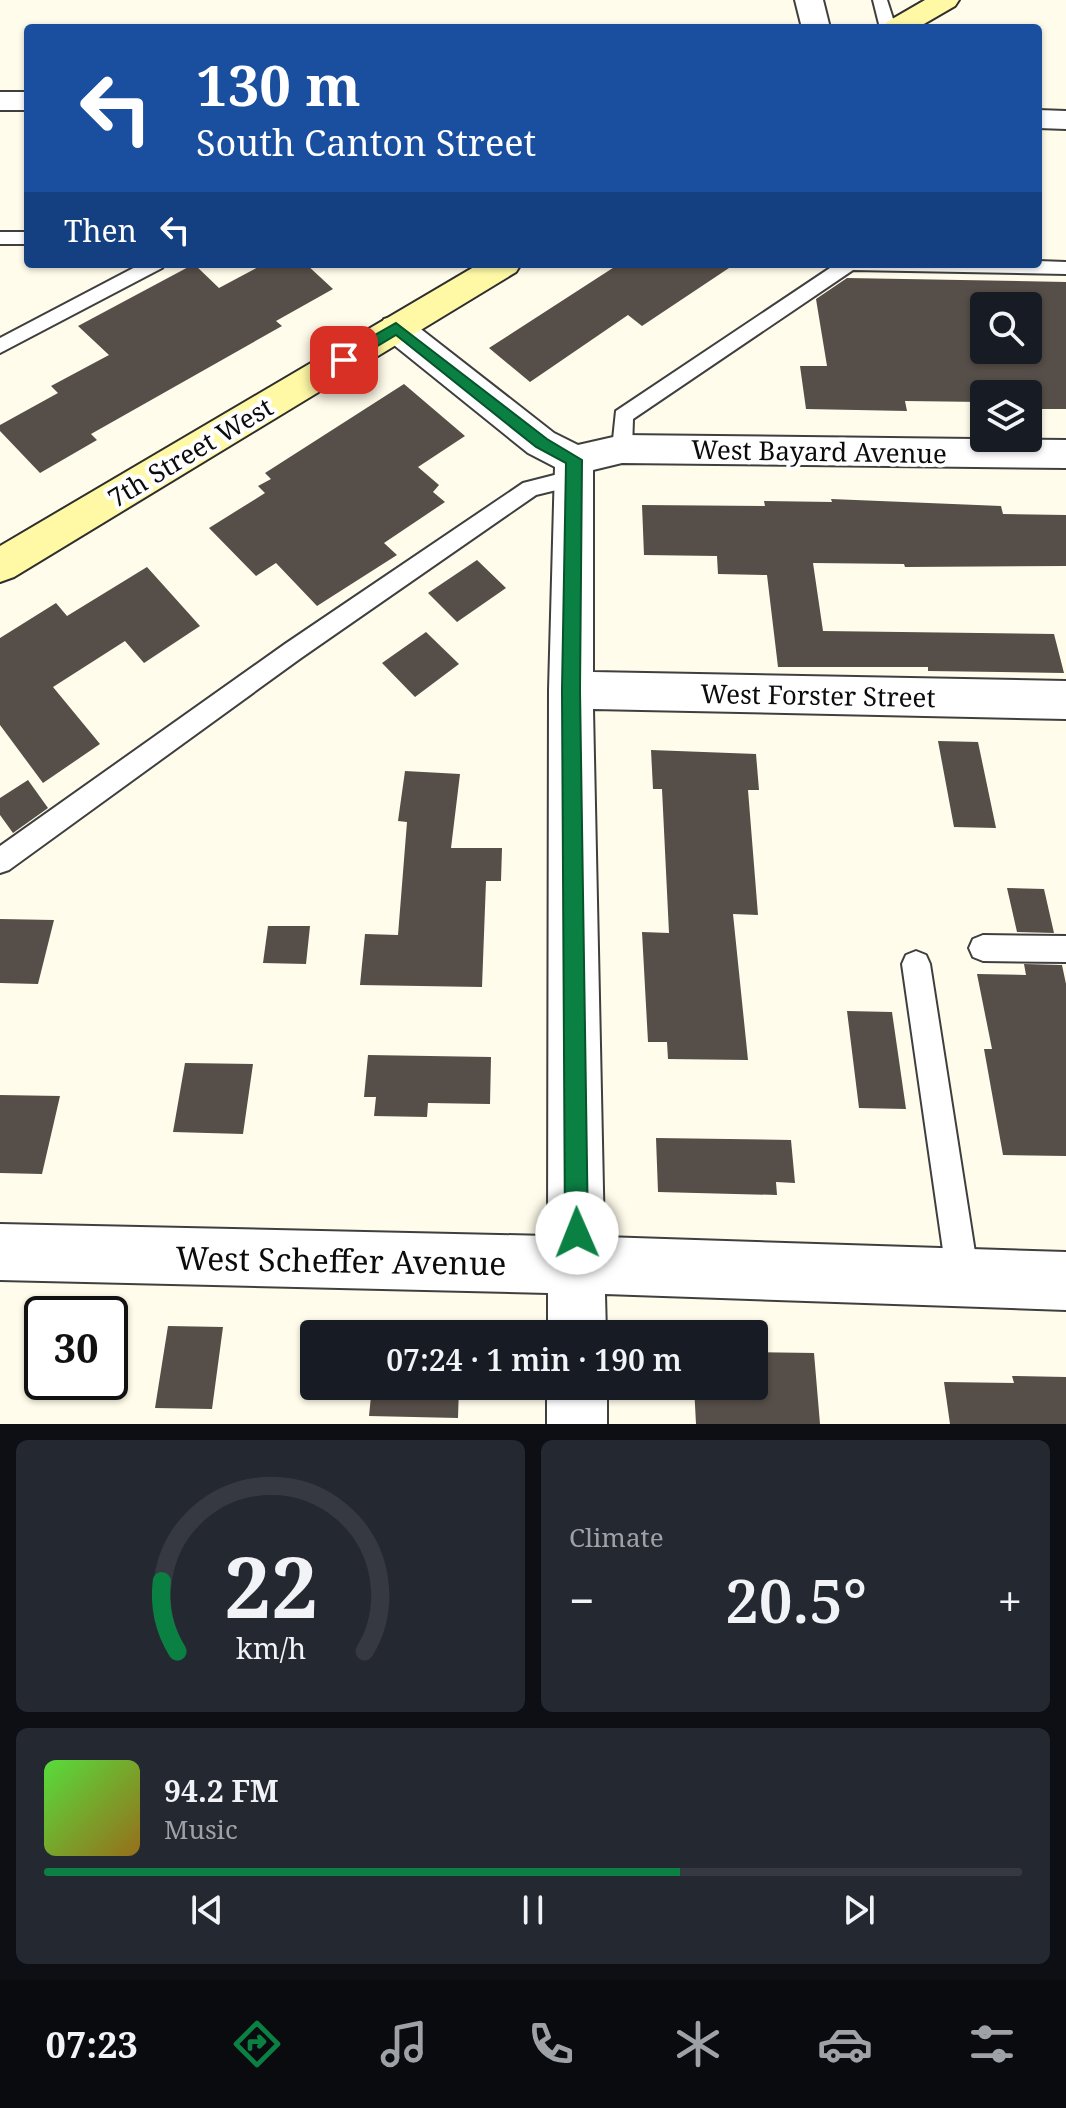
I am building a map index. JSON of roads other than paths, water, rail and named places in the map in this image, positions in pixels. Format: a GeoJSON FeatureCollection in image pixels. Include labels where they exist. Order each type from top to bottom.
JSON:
{"type":"FeatureCollection","features":[{"type":"Feature","properties":{"kind":"main road"},"geometry":{"type":"LineString","coordinates":[[904,24],[945,0]]}},
{"type":"Feature","properties":{"kind":"main road","name":"7th Street West"},"geometry":{"type":"LineString","coordinates":[[0,566],[497,268]]}},
{"type":"Feature","properties":{"kind":"street"},"geometry":{"type":"LineString","coordinates":[[809,0],[815,24]]}},
{"type":"Feature","properties":{"kind":"street"},"geometry":{"type":"LineString","coordinates":[[0,101],[24,101]]}},
{"type":"Feature","properties":{"kind":"street"},"geometry":{"type":"LineString","coordinates":[[1042,119],[1066,120]]}},
{"type":"Feature","properties":{"kind":"street"},"geometry":{"type":"LineString","coordinates":[[396,328],[574,469],[571,690],[577,1320]]}},
{"type":"Feature","properties":{"kind":"street","name":"West Bayard Avenue"},"geometry":{"type":"LineString","coordinates":[[574,469],[622,449],[1066,454]]}},
{"type":"Feature","properties":{"kind":"street","name":"West Forster Street"},"geometry":{"type":"LineString","coordinates":[[571,690],[1066,700]]}},
{"type":"Feature","properties":{"kind":"street","name":"West Scheffer Avenue"},"geometry":{"type":"LineString","coordinates":[[0,1252],[577,1265],[1066,1281]]}},
{"type":"Feature","properties":{"kind":"street"},"geometry":{"type":"LineString","coordinates":[[577,1400],[577,1424]]}},
{"type":"Feature","properties":{"kind":"lane"},"geometry":{"type":"LineString","coordinates":[[880,0],[887,24]]}},
{"type":"Feature","properties":{"kind":"lane"},"geometry":{"type":"LineString","coordinates":[[0,238],[24,238]]}},
{"type":"Feature","properties":{"kind":"lane"},"geometry":{"type":"LineString","coordinates":[[0,346],[148,268]]}},
{"type":"Feature","properties":{"kind":"lane"},"geometry":{"type":"LineString","coordinates":[[622,449],[623,416],[843,268]]}},
{"type":"Feature","properties":{"kind":"lane"},"geometry":{"type":"LineString","coordinates":[[1042,268],[1066,268]]}},
{"type":"Feature","properties":{"kind":"lane"},"geometry":{"type":"LineString","coordinates":[[0,861],[306,642],[530,489],[574,469]]}},
{"type":"Feature","properties":{"kind":"lane"},"geometry":{"type":"LineString","coordinates":[[983,948],[1066,949]]}},
{"type":"Feature","properties":{"kind":"lane"},"geometry":{"type":"LineString","coordinates":[[916,964],[963,1278]]}}]}
